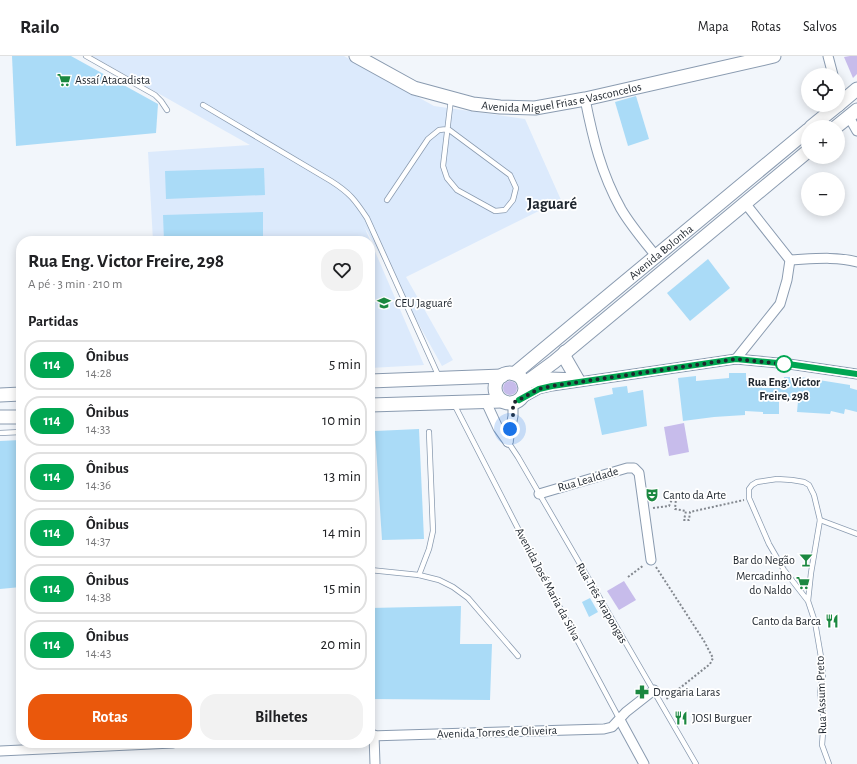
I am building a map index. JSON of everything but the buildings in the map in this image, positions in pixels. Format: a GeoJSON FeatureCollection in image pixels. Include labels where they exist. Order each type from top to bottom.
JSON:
{"type":"FeatureCollection","features":[{"type":"Feature","properties":{"kind":"main road","name":"Avenida Miguel Frias e Vasconcelos"},"geometry":{"type":"LineString","coordinates":[[356,56],[414,88],[451,99],[473,104],[500,107],[535,108],[585,99],[774,56]]}},
{"type":"Feature","properties":{"kind":"main road"},"geometry":{"type":"LineString","coordinates":[[845,96],[857,89]]}},
{"type":"Feature","properties":{"kind":"main road"},"geometry":{"type":"LineString","coordinates":[[818,120],[827,112]]}},
{"type":"Feature","properties":{"kind":"main road"},"geometry":{"type":"LineString","coordinates":[[844,120],[853,113]]}},
{"type":"Feature","properties":{"kind":"main road","name":"Avenida Bolonha"},"geometry":{"type":"LineString","coordinates":[[508,375],[656,256],[801,136]]}},
{"type":"Feature","properties":{"kind":"main road","name":"Avenida Bolonha"},"geometry":{"type":"LineString","coordinates":[[524,385],[801,157]]}},
{"type":"Feature","properties":{"kind":"main road"},"geometry":{"type":"LineString","coordinates":[[565,352],[565,358],[576,377]]}},
{"type":"Feature","properties":{"kind":"main road"},"geometry":{"type":"LineString","coordinates":[[508,375],[496,383],[495,388],[497,396],[512,401]]}},
{"type":"Feature","properties":{"kind":"main road"},"geometry":{"type":"LineString","coordinates":[[375,382],[508,375],[522,379],[524,385],[524,393],[512,401],[375,405]]}},
{"type":"Feature","properties":{"kind":"main road"},"geometry":{"type":"LineString","coordinates":[[0,395],[16,394]]}},
{"type":"Feature","properties":{"kind":"main road"},"geometry":{"type":"LineString","coordinates":[[0,417],[16,417]]}},
{"type":"Feature","properties":{"kind":"street"},"geometry":{"type":"LineString","coordinates":[[828,56],[831,68]]}},
{"type":"Feature","properties":{"kind":"street"},"geometry":{"type":"LineString","coordinates":[[585,99],[602,170],[622,211],[656,256]]}},
{"type":"Feature","properties":{"kind":"street"},"geometry":{"type":"LineString","coordinates":[[853,113],[857,131]]}},
{"type":"Feature","properties":{"kind":"street"},"geometry":{"type":"LineString","coordinates":[[736,359],[780,304],[790,260],[745,203]]}},
{"type":"Feature","properties":{"kind":"street"},"geometry":{"type":"LineString","coordinates":[[790,260],[818,258],[850,260],[857,262]]}},
{"type":"Feature","properties":{"kind":"street"},"geometry":{"type":"LineString","coordinates":[[508,442],[513,416],[512,401],[544,388],[736,359],[788,364],[857,374]]}},
{"type":"Feature","properties":{"kind":"street"},"geometry":{"type":"LineString","coordinates":[[524,385],[550,376],[576,377],[590,380]]}},
{"type":"Feature","properties":{"kind":"street"},"geometry":{"type":"LineString","coordinates":[[486,402],[498,428],[508,442]]}},
{"type":"Feature","properties":{"kind":"street","name":"Rua Lealdade"},"geometry":{"type":"LineString","coordinates":[[538,494],[627,468],[634,468],[639,473],[644,509]]}},
{"type":"Feature","properties":{"kind":"street"},"geometry":{"type":"LineString","coordinates":[[644,509],[652,561]]}},
{"type":"Feature","properties":{"kind":"street","name":"Avenida Torres de Oliveira"},"geometry":{"type":"LineString","coordinates":[[375,736],[604,729],[612,727],[626,712],[654,690]]}},
{"type":"Feature","properties":{"kind":"street","name":"Avenida José Maria da Silva"},"geometry":{"type":"LineString","coordinates":[[620,720],[644,764]]}},
{"type":"Feature","properties":{"kind":"street"},"geometry":{"type":"LineString","coordinates":[[0,751],[16,748]]}},
{"type":"Feature","properties":{"kind":"street"},"geometry":{"type":"LineString","coordinates":[[373,748],[375,764]]}},
{"type":"Feature","properties":{"kind":"lane"},"geometry":{"type":"LineString","coordinates":[[86,56],[155,95],[161,100],[167,110]]}},
{"type":"Feature","properties":{"kind":"lane"},"geometry":{"type":"LineString","coordinates":[[387,200],[428,139],[439,130],[448,129],[510,175],[516,188],[513,200],[505,210],[495,211],[457,190],[447,178],[443,166],[448,129],[451,99]]}},
{"type":"Feature","properties":{"kind":"lane"},"geometry":{"type":"LineString","coordinates":[[202,105],[332,181],[346,190],[355,199],[367,218],[440,378]]}},
{"type":"Feature","properties":{"kind":"lane","name":"Avenida José Maria da Silva"},"geometry":{"type":"LineString","coordinates":[[453,403],[528,548],[620,720]]}},
{"type":"Feature","properties":{"kind":"lane"},"geometry":{"type":"LineString","coordinates":[[0,433],[16,432]]}},
{"type":"Feature","properties":{"kind":"lane"},"geometry":{"type":"LineString","coordinates":[[419,575],[430,549],[432,531],[429,432]]}},
{"type":"Feature","properties":{"kind":"lane","name":"Rua Três Arapongas"},"geometry":{"type":"LineString","coordinates":[[508,442],[696,764]]}},
{"type":"Feature","properties":{"kind":"lane","name":"Rua Assum Preto"},"geometry":{"type":"LineString","coordinates":[[808,601],[810,573],[820,520],[814,494],[809,486],[804,482],[777,479],[757,482],[749,490],[749,498],[769,544],[781,564],[808,601],[815,622],[823,675],[820,692],[824,720],[822,745],[829,764]]}},
{"type":"Feature","properties":{"kind":"lane"},"geometry":{"type":"LineString","coordinates":[[820,520],[857,534]]}},
{"type":"Feature","properties":{"kind":"lane"},"geometry":{"type":"LineString","coordinates":[[375,571],[419,575],[439,580],[453,587],[468,598],[518,656]]}},
{"type":"Feature","properties":{"kind":"path"},"geometry":{"type":"LineString","coordinates":[[644,509],[669,506],[673,497],[676,498],[675,509],[686,511],[684,520],[689,520],[690,512],[749,498]]}},
{"type":"Feature","properties":{"kind":"path"},"geometry":{"type":"LineString","coordinates":[[628,577],[652,561],[704,641],[713,658],[710,664],[661,703]]}},
{"type":"Feature","properties":{"kind":"shaded area"},"geometry":{"type":"Polygon","coordinates":[[[92,56],[344,56],[434,106],[525,119],[561,200],[406,277],[453,360],[442,366],[375,246],[375,236],[370,236],[364,226],[368,236],[153,236],[148,152],[250,145],[92,56]]]}},
{"type":"Feature","properties":{"kind":"shaded area"},"geometry":{"type":"Polygon","coordinates":[[[857,56],[857,74],[853,78],[844,57],[857,56]]]}},
{"type":"Feature","properties":{"kind":"shaded area"},"geometry":{"type":"Polygon","coordinates":[[[375,251],[424,365],[375,368],[375,251]]]}},
{"type":"Feature","properties":{"kind":"shaded area"},"geometry":{"type":"Polygon","coordinates":[[[507,381],[513,381],[517,385],[517,391],[513,395],[507,395],[503,391],[503,385],[507,381]]]}},
{"type":"Feature","properties":{"kind":"shaded area"},"geometry":{"type":"Polygon","coordinates":[[[684,423],[689,452],[669,456],[664,427],[684,423]]]}},
{"type":"Feature","properties":{"kind":"shaded area"},"geometry":{"type":"Polygon","coordinates":[[[624,581],[636,600],[619,610],[607,591],[624,581]]]}},
{"type":"Feature","properties":{"kind":"bus line","name":"114"},"geometry":{"type":"LineString","coordinates":[[519,400],[539,389],[552,386],[736,359],[788,364],[857,374]]}},
{"type":"Feature","properties":{"kind":"place","name":"Assaí Atacadista"},"geometry":{"type":"Point","coordinates":[64,80]}},
{"type":"Feature","properties":{"kind":"place","name":"CEU Jaguaré"},"geometry":{"type":"Point","coordinates":[384,303]}},
{"type":"Feature","properties":{"kind":"place","name":"Rua Eng. Victor Freire, 298"},"geometry":{"type":"Point","coordinates":[784,364]}},
{"type":"Feature","properties":{"kind":"place","name":"Canto da Arte"},"geometry":{"type":"Point","coordinates":[652,495]}},
{"type":"Feature","properties":{"kind":"place","name":"Bar do Negão"},"geometry":{"type":"Point","coordinates":[806,560]}},
{"type":"Feature","properties":{"kind":"place","name":"Mercadinho do Naldo"},"geometry":{"type":"Point","coordinates":[803,583]}},
{"type":"Feature","properties":{"kind":"place","name":"Canto da Barca"},"geometry":{"type":"Point","coordinates":[832,621]}},
{"type":"Feature","properties":{"kind":"place","name":"Drogaria Laras"},"geometry":{"type":"Point","coordinates":[642,692]}},
{"type":"Feature","properties":{"kind":"place","name":"JOSI Burguer"},"geometry":{"type":"Point","coordinates":[681,718]}},
{"type":"Feature","properties":{"kind":"district","name":"Jaguaré"},"geometry":{"type":"Point","coordinates":[552,204]}},
{"type":"Feature","properties":{"kind":"route"},"geometry":{"type":"LineString","coordinates":[[510,429],[513,416],[513,403],[539,389],[736,359],[784,364]]}}]}
